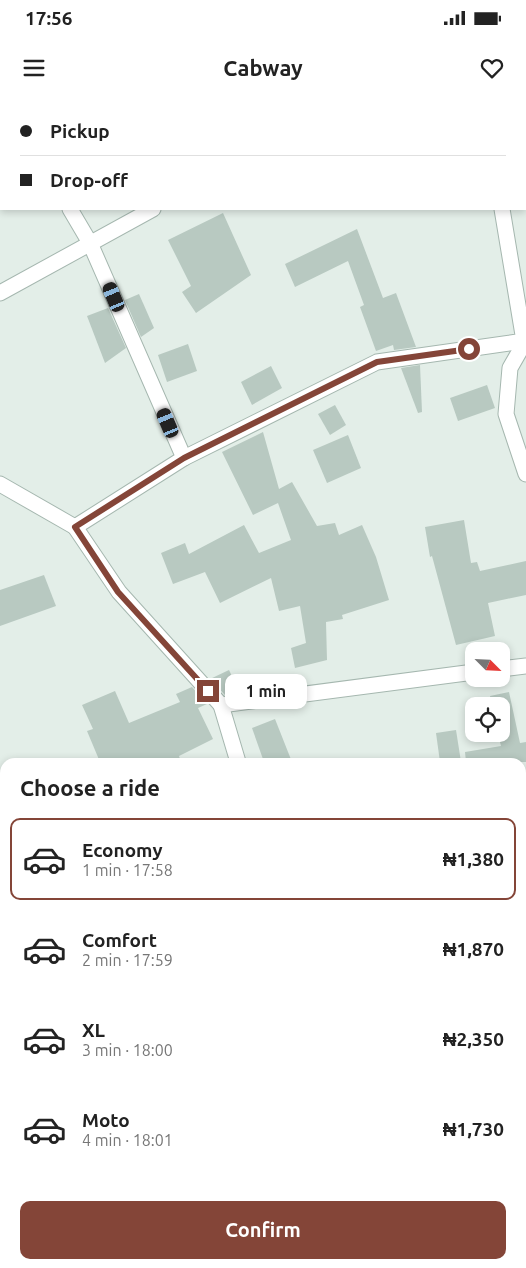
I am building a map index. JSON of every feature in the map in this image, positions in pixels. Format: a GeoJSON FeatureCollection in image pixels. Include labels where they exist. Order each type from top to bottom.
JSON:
{"type":"FeatureCollection","features":[{"type":"Feature","properties":{"kind":"street"},"geometry":{"type":"LineString","coordinates":[[71,210],[90,243],[184,458]]}},
{"type":"Feature","properties":{"kind":"street"},"geometry":{"type":"LineString","coordinates":[[0,294],[151,210]]}},
{"type":"Feature","properties":{"kind":"street"},"geometry":{"type":"LineString","coordinates":[[502,210],[525,341],[510,368],[506,414],[526,474]]}},
{"type":"Feature","properties":{"kind":"street"},"geometry":{"type":"LineString","coordinates":[[75,527],[184,458],[377,362],[525,341]]}},
{"type":"Feature","properties":{"kind":"street"},"geometry":{"type":"LineString","coordinates":[[0,484],[75,527],[118,592],[221,705],[237,758]]}},
{"type":"Feature","properties":{"kind":"street"},"geometry":{"type":"LineString","coordinates":[[510,668],[526,666]]}},
{"type":"Feature","properties":{"kind":"street"},"geometry":{"type":"LineString","coordinates":[[221,705],[465,673]]}},
{"type":"Feature","properties":{"kind":"building"},"geometry":{"type":"Polygon","coordinates":[[[223,213],[251,275],[196,313],[182,292],[191,286],[168,240],[223,213]]]}},
{"type":"Feature","properties":{"kind":"building"},"geometry":{"type":"Polygon","coordinates":[[[357,229],[383,298],[396,293],[416,347],[394,350],[393,345],[376,351],[360,307],[364,305],[348,261],[295,287],[285,264],[357,229]]]}},
{"type":"Feature","properties":{"kind":"building"},"geometry":{"type":"Polygon","coordinates":[[[139,294],[154,328],[141,337],[125,300],[139,294]]]}},
{"type":"Feature","properties":{"kind":"building"},"geometry":{"type":"Polygon","coordinates":[[[108,308],[126,348],[105,363],[87,316],[108,308]]]}},
{"type":"Feature","properties":{"kind":"building"},"geometry":{"type":"Polygon","coordinates":[[[188,344],[197,371],[167,382],[158,355],[188,344]]]}},
{"type":"Feature","properties":{"kind":"building"},"geometry":{"type":"Polygon","coordinates":[[[420,365],[422,412],[418,413],[401,368],[420,365]]]}},
{"type":"Feature","properties":{"kind":"building"},"geometry":{"type":"Polygon","coordinates":[[[271,366],[282,388],[252,405],[241,382],[271,366]]]}},
{"type":"Feature","properties":{"kind":"building"},"geometry":{"type":"Polygon","coordinates":[[[487,385],[495,408],[458,421],[450,398],[487,385]]]}},
{"type":"Feature","properties":{"kind":"building"},"geometry":{"type":"Polygon","coordinates":[[[335,405],[346,425],[330,435],[318,414],[335,405]]]}},
{"type":"Feature","properties":{"kind":"building"},"geometry":{"type":"Polygon","coordinates":[[[263,432],[279,489],[292,482],[317,526],[335,523],[339,535],[362,525],[376,557],[389,600],[342,615],[343,619],[326,622],[327,660],[295,668],[291,648],[306,643],[300,606],[279,611],[271,578],[220,603],[205,572],[173,584],[161,553],[185,543],[189,554],[244,525],[259,553],[291,540],[278,503],[253,515],[222,452],[263,432]]]}},
{"type":"Feature","properties":{"kind":"building"},"geometry":{"type":"Polygon","coordinates":[[[348,435],[361,468],[327,483],[313,450],[348,435]]]}},
{"type":"Feature","properties":{"kind":"building"},"geometry":{"type":"Polygon","coordinates":[[[464,520],[471,563],[477,562],[480,571],[526,561],[526,595],[488,603],[495,636],[456,645],[432,556],[430,557],[425,527],[464,520]]]}},
{"type":"Feature","properties":{"kind":"building"},"geometry":{"type":"Polygon","coordinates":[[[44,575],[56,606],[0,626],[0,590],[44,575]]]}},
{"type":"Feature","properties":{"kind":"building"},"geometry":{"type":"Polygon","coordinates":[[[229,670],[238,689],[225,695],[210,679],[229,670]]]}},
{"type":"Feature","properties":{"kind":"building"},"geometry":{"type":"Polygon","coordinates":[[[192,687],[207,704],[198,708],[213,739],[179,756],[180,758],[98,758],[87,731],[93,729],[82,705],[115,691],[129,723],[180,702],[176,694],[192,687]]]}},
{"type":"Feature","properties":{"kind":"building"},"geometry":{"type":"Polygon","coordinates":[[[509,692],[520,743],[526,742],[526,758],[466,758],[465,752],[501,746],[500,742],[510,742],[510,697],[490,697],[509,692]]]}},
{"type":"Feature","properties":{"kind":"building"},"geometry":{"type":"Polygon","coordinates":[[[275,719],[290,758],[263,758],[252,728],[275,719]]]}},
{"type":"Feature","properties":{"kind":"building"},"geometry":{"type":"Polygon","coordinates":[[[456,730],[460,758],[439,758],[436,733],[456,730]]]}},
{"type":"Feature","properties":{"kind":"route"},"geometry":{"type":"LineString","coordinates":[[208,691],[118,592],[75,527],[184,458],[377,362],[469,349]]}}]}
